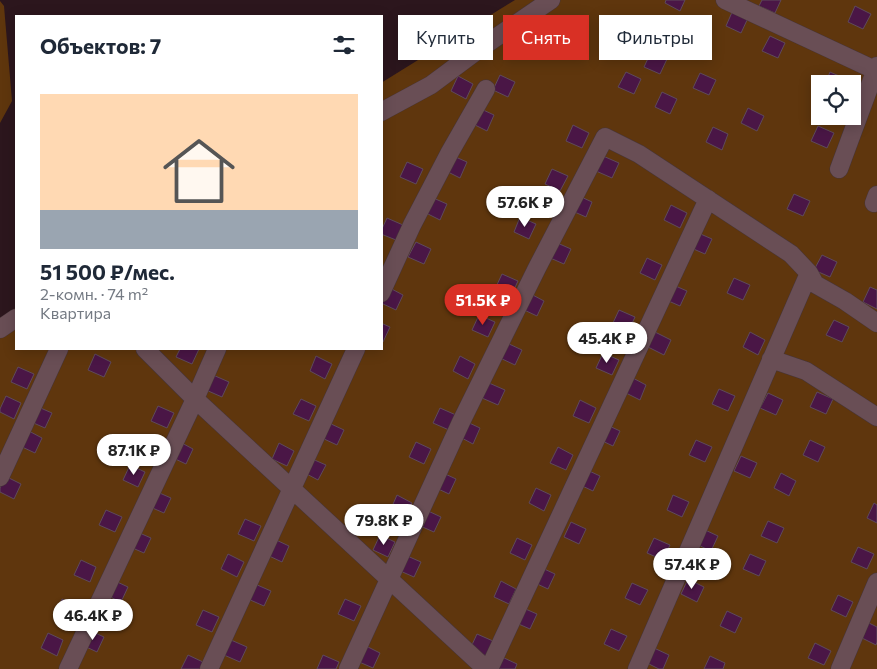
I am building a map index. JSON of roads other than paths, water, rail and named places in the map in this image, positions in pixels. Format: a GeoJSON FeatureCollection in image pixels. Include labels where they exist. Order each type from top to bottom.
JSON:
{"type":"FeatureCollection","features":[{"type":"Feature","properties":{"kind":"street"},"geometry":{"type":"LineString","coordinates":[[383,111],[431,85],[550,0]]}},
{"type":"Feature","properties":{"kind":"street"},"geometry":{"type":"LineString","coordinates":[[725,0],[877,69],[839,169]]}},
{"type":"Feature","properties":{"kind":"street"},"geometry":{"type":"LineString","coordinates":[[383,289],[416,217],[486,89]]}},
{"type":"Feature","properties":{"kind":"street"},"geometry":{"type":"LineString","coordinates":[[348,669],[461,422],[537,268],[606,137],[639,154],[791,254],[809,273],[815,284],[877,322]]}},
{"type":"Feature","properties":{"kind":"street"},"geometry":{"type":"LineString","coordinates":[[146,350],[292,490],[488,669],[708,199]]}},
{"type":"Feature","properties":{"kind":"street"},"geometry":{"type":"LineString","coordinates":[[637,669],[809,273]]}},
{"type":"Feature","properties":{"kind":"street"},"geometry":{"type":"LineString","coordinates":[[0,329],[15,319]]}},
{"type":"Feature","properties":{"kind":"street"},"geometry":{"type":"LineString","coordinates":[[0,477],[60,350]]}},
{"type":"Feature","properties":{"kind":"street"},"geometry":{"type":"LineString","coordinates":[[68,669],[217,350]]}},
{"type":"Feature","properties":{"kind":"street"},"geometry":{"type":"LineString","coordinates":[[209,669],[356,350]]}},
{"type":"Feature","properties":{"kind":"street"},"geometry":{"type":"LineString","coordinates":[[771,359],[806,371],[877,417]]}},
{"type":"Feature","properties":{"kind":"street"},"geometry":{"type":"LineString","coordinates":[[840,669],[877,582]]}}]}
